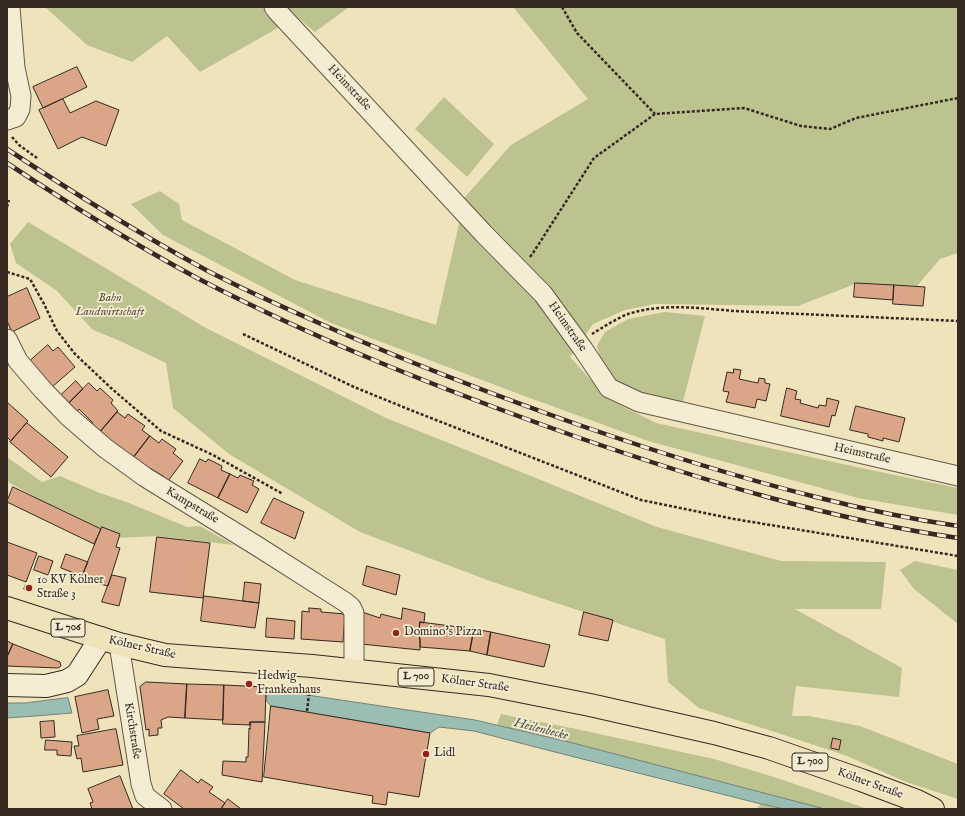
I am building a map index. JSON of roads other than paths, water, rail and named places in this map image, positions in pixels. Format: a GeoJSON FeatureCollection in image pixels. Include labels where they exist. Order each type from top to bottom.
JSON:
{"type":"FeatureCollection","features":[{"type":"Feature","properties":{"kind":"main road","name":"Kölner Straße"},"geometry":{"type":"LineString","coordinates":[[7,608],[110,641],[165,655],[312,666],[489,684],[590,705],[714,733],[768,748],[917,801],[934,809]]}},
{"type":"Feature","properties":{"kind":"main road"},"geometry":{"type":"LineString","coordinates":[[7,685],[46,686],[67,681],[77,675],[110,641]]}},
{"type":"Feature","properties":{"kind":"street"},"geometry":{"type":"LineString","coordinates":[[7,120],[16,117],[20,109],[21,96],[15,68],[10,7]]}},
{"type":"Feature","properties":{"kind":"street","name":"Heimstraße"},"geometry":{"type":"LineString","coordinates":[[274,7],[479,228],[543,294],[609,388],[639,402],[958,476]]}},
{"type":"Feature","properties":{"kind":"street","name":"Kampstraße"},"geometry":{"type":"LineString","coordinates":[[7,339],[18,361],[42,389],[68,416],[105,448],[145,477],[257,546],[351,607],[354,613],[354,670]]}},
{"type":"Feature","properties":{"kind":"street","name":"Kirchstraße"},"geometry":{"type":"LineString","coordinates":[[110,641],[141,784],[146,796],[162,809]]}},
{"type":"Feature","properties":{"kind":"water"},"geometry":{"type":"Polygon","coordinates":[[[267,689],[475,720],[569,742],[825,809],[785,809],[761,804],[474,731],[439,727],[430,733],[271,706],[267,702],[267,689]]]}},
{"type":"Feature","properties":{"kind":"water"},"geometry":{"type":"Polygon","coordinates":[[[68,698],[72,713],[7,718],[7,703],[24,703],[68,698]]]}},
{"type":"Feature","properties":{"kind":"railway"},"geometry":{"type":"LineString","coordinates":[[7,149],[105,212],[206,270],[251,293],[421,366],[579,425],[726,473],[851,506],[958,526]]}},
{"type":"Feature","properties":{"kind":"railway"},"geometry":{"type":"LineString","coordinates":[[7,163],[101,223],[197,278],[289,323],[430,383],[574,436],[716,482],[812,509],[909,530],[958,538]]}},
{"type":"Feature","properties":{"kind":"place","name":"10 KV Kölner Straße 3"},"geometry":{"type":"Point","coordinates":[29,588]}},
{"type":"Feature","properties":{"kind":"place","name":"Domino's Pizza"},"geometry":{"type":"Point","coordinates":[396,633]}},
{"type":"Feature","properties":{"kind":"place","name":"Hedwig Frankenhaus"},"geometry":{"type":"Point","coordinates":[249,684]}},
{"type":"Feature","properties":{"kind":"place","name":"Lidl"},"geometry":{"type":"Point","coordinates":[426,754]}},
{"type":"Feature","properties":{"kind":"park label","name":"Bahn Landwirtschaft"},"geometry":{"type":"Point","coordinates":[110,306]}},
{"type":"Feature","properties":{"kind":"water label","name":"Heilenbecke"},"geometry":{"type":"Point","coordinates":[541,730]}}]}
